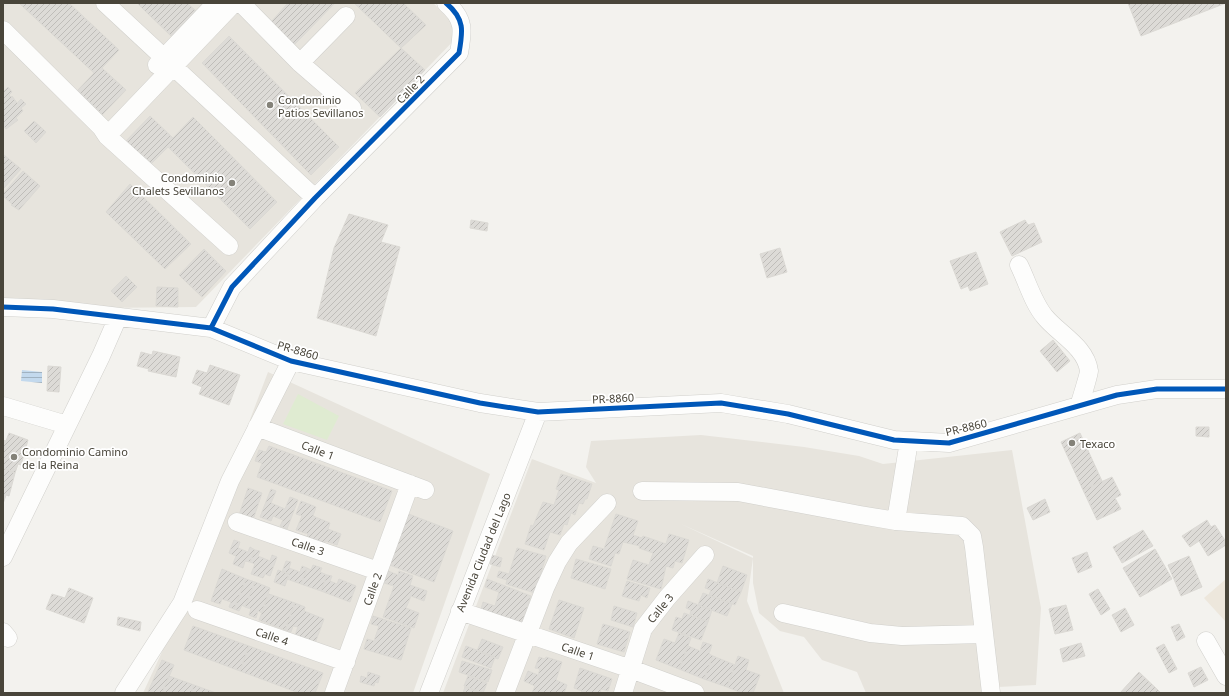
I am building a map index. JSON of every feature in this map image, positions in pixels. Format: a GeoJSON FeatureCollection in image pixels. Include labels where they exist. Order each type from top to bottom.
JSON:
{"type":"FeatureCollection","features":[{"type":"Feature","properties":{"kind":"street"},"geometry":{"type":"LineString","coordinates":[[105,3],[315,198]]}},
{"type":"Feature","properties":{"kind":"street"},"geometry":{"type":"LineString","coordinates":[[104,131],[168,62],[216,3]]}},
{"type":"Feature","properties":{"kind":"street","name":"Calle 2"},"geometry":{"type":"LineString","coordinates":[[211,328],[232,287],[315,198],[336,179],[459,53],[463,31],[455,11],[446,3]]}},
{"type":"Feature","properties":{"kind":"street"},"geometry":{"type":"LineString","coordinates":[[168,62],[241,4],[300,63],[352,108]]}},
{"type":"Feature","properties":{"kind":"street"},"geometry":{"type":"LineString","coordinates":[[300,63],[346,16]]}},
{"type":"Feature","properties":{"kind":"street"},"geometry":{"type":"LineString","coordinates":[[3,30],[104,131],[229,246]]}},
{"type":"Feature","properties":{"kind":"street"},"geometry":{"type":"LineString","coordinates":[[1019,265],[1044,316],[1074,344],[1087,362],[1089,373],[1083,387],[1079,406]]}},
{"type":"Feature","properties":{"kind":"street","name":"PR-8860"},"geometry":{"type":"LineString","coordinates":[[3,307],[53,309],[211,328],[291,361],[480,403],[538,412],[721,403],[788,414],[894,440],[948,443],[1117,395],[1157,389],[1226,389]]}},
{"type":"Feature","properties":{"kind":"street"},"geometry":{"type":"LineString","coordinates":[[3,557],[68,425],[118,317]]}},
{"type":"Feature","properties":{"kind":"street"},"geometry":{"type":"LineString","coordinates":[[124,693],[182,603],[230,481],[291,361]]}},
{"type":"Feature","properties":{"kind":"street"},"geometry":{"type":"LineString","coordinates":[[3,406],[68,425]]}},
{"type":"Feature","properties":{"kind":"street","name":"Avenida Ciudad del Lago"},"geometry":{"type":"LineString","coordinates":[[429,693],[538,412]]}},
{"type":"Feature","properties":{"kind":"street","name":"Calle 1"},"geometry":{"type":"LineString","coordinates":[[257,427],[417,487]]}},
{"type":"Feature","properties":{"kind":"street"},"geometry":{"type":"LineString","coordinates":[[896,521],[909,441]]}},
{"type":"Feature","properties":{"kind":"street","name":"Calle 2"},"geometry":{"type":"LineString","coordinates":[[334,693],[378,571],[417,487]]}},
{"type":"Feature","properties":{"kind":"street"},"geometry":{"type":"LineString","coordinates":[[642,490],[738,492],[896,521],[962,526],[972,536],[991,693]]}},
{"type":"Feature","properties":{"kind":"street"},"geometry":{"type":"LineString","coordinates":[[505,693],[527,634],[557,562],[569,543],[607,503]]}},
{"type":"Feature","properties":{"kind":"street","name":"Calle 3"},"geometry":{"type":"LineString","coordinates":[[237,522],[378,571]]}},
{"type":"Feature","properties":{"kind":"street","name":"Calle 3"},"geometry":{"type":"LineString","coordinates":[[623,693],[643,629],[667,598],[705,555]]}},
{"type":"Feature","properties":{"kind":"street","name":"Calle 4"},"geometry":{"type":"LineString","coordinates":[[197,610],[346,662]]}},
{"type":"Feature","properties":{"kind":"street","name":"Calle 1"},"geometry":{"type":"LineString","coordinates":[[460,611],[631,669],[695,693]]}},
{"type":"Feature","properties":{"kind":"street"},"geometry":{"type":"LineString","coordinates":[[783,613],[870,633],[902,636],[984,634]]}},
{"type":"Feature","properties":{"kind":"street"},"geometry":{"type":"LineString","coordinates":[[1206,641],[1226,676]]}},
{"type":"Feature","properties":{"kind":"shaded area"},"geometry":{"type":"Polygon","coordinates":[[[3,3],[433,3],[463,31],[196,307],[3,309],[3,3]]]}},
{"type":"Feature","properties":{"kind":"shaded area"},"geometry":{"type":"Polygon","coordinates":[[[268,372],[490,474],[413,693],[143,693],[162,652],[268,372]]]}},
{"type":"Feature","properties":{"kind":"shaded area"},"geometry":{"type":"Polygon","coordinates":[[[701,435],[804,447],[859,456],[883,464],[1012,450],[1041,608],[1036,685],[998,687],[997,693],[866,693],[857,672],[822,660],[804,637],[780,631],[759,613],[753,583],[753,558],[747,601],[784,693],[443,693],[532,459],[596,483],[586,467],[591,441],[701,435]],[[681,524],[753,558],[753,556],[681,524]]]}},
{"type":"Feature","properties":{"kind":"shaded area"},"geometry":{"type":"Polygon","coordinates":[[[1226,579],[1226,622],[1204,598],[1226,579]]]}},
{"type":"Feature","properties":{"kind":"green space"},"geometry":{"type":"Polygon","coordinates":[[[298,394],[339,416],[327,440],[283,424],[298,394]]]}},
{"type":"Feature","properties":{"kind":"water"},"geometry":{"type":"Polygon","coordinates":[[[22,370],[42,372],[42,383],[21,381],[22,370]]]}},
{"type":"Feature","properties":{"kind":"building"},"geometry":{"type":"Polygon","coordinates":[[[19,3],[69,3],[119,50],[102,68],[126,90],[102,115],[77,91],[94,73],[19,3]]]}},
{"type":"Feature","properties":{"kind":"building"},"geometry":{"type":"Polygon","coordinates":[[[137,3],[187,3],[196,11],[172,37],[137,3]]]}},
{"type":"Feature","properties":{"kind":"building"},"geometry":{"type":"Polygon","coordinates":[[[288,3],[335,3],[294,45],[271,22],[288,3]]]}},
{"type":"Feature","properties":{"kind":"building"},"geometry":{"type":"Polygon","coordinates":[[[354,3],[403,3],[426,25],[401,48],[354,3]]]}},
{"type":"Feature","properties":{"kind":"building"},"geometry":{"type":"Polygon","coordinates":[[[1128,3],[1226,3],[1141,36],[1128,3]]]}},
{"type":"Feature","properties":{"kind":"building","name":"Condominio Patios Sevillanos"},"geometry":{"type":"Polygon","coordinates":[[[229,36],[339,147],[311,175],[202,63],[229,36]]]}},
{"type":"Feature","properties":{"kind":"building","name":"Condominio Patios Sevillanos"},"geometry":{"type":"Polygon","coordinates":[[[401,48],[425,70],[380,117],[355,93],[401,48]]]}},
{"type":"Feature","properties":{"kind":"building"},"geometry":{"type":"Polygon","coordinates":[[[8,87],[12,92],[9,95],[11,97],[12,96],[17,103],[21,99],[26,104],[21,108],[23,111],[16,118],[18,120],[6,129],[3,126],[3,92],[8,87]]]}},
{"type":"Feature","properties":{"kind":"building","name":"Condominio Chalets Sevillanos"},"geometry":{"type":"Polygon","coordinates":[[[150,116],[173,138],[193,117],[277,202],[250,229],[168,147],[150,165],[126,141],[150,116]]]}},
{"type":"Feature","properties":{"kind":"building"},"geometry":{"type":"Polygon","coordinates":[[[34,121],[46,132],[36,143],[24,131],[34,121]]]}},
{"type":"Feature","properties":{"kind":"building"},"geometry":{"type":"Polygon","coordinates":[[[4,155],[21,169],[3,189],[3,156],[4,155]]]}},
{"type":"Feature","properties":{"kind":"building"},"geometry":{"type":"Polygon","coordinates":[[[23,171],[40,186],[19,210],[11,205],[12,204],[3,196],[3,194],[23,171]]]}},
{"type":"Feature","properties":{"kind":"building","name":"Condominio Chalets Sevillanos"},"geometry":{"type":"Polygon","coordinates":[[[130,184],[191,244],[165,269],[106,212],[130,184]]]}},
{"type":"Feature","properties":{"kind":"building"},"geometry":{"type":"Polygon","coordinates":[[[349,214],[388,225],[381,242],[400,247],[376,336],[317,318],[334,248],[349,214]]]}},
{"type":"Feature","properties":{"kind":"building"},"geometry":{"type":"Polygon","coordinates":[[[471,220],[488,223],[487,231],[470,228],[471,220]]]}},
{"type":"Feature","properties":{"kind":"building"},"geometry":{"type":"Polygon","coordinates":[[[1025,220],[1028,225],[1034,223],[1042,242],[1012,256],[1000,232],[1025,220]]]}},
{"type":"Feature","properties":{"kind":"building"},"geometry":{"type":"Polygon","coordinates":[[[780,248],[787,272],[767,278],[760,254],[780,248]]]}},
{"type":"Feature","properties":{"kind":"building"},"geometry":{"type":"Polygon","coordinates":[[[204,249],[226,271],[202,297],[179,275],[204,249]]]}},
{"type":"Feature","properties":{"kind":"building"},"geometry":{"type":"Polygon","coordinates":[[[976,252],[988,284],[970,291],[968,286],[961,289],[950,261],[976,252]]]}},
{"type":"Feature","properties":{"kind":"building"},"geometry":{"type":"Polygon","coordinates":[[[126,276],[137,287],[122,302],[111,291],[126,276]]]}},
{"type":"Feature","properties":{"kind":"building"},"geometry":{"type":"Polygon","coordinates":[[[157,287],[178,288],[178,307],[156,306],[157,287]]]}},
{"type":"Feature","properties":{"kind":"building"},"geometry":{"type":"Polygon","coordinates":[[[1053,340],[1070,361],[1057,372],[1040,351],[1053,340]]]}},
{"type":"Feature","properties":{"kind":"building"},"geometry":{"type":"Polygon","coordinates":[[[153,351],[180,357],[176,377],[148,371],[149,369],[137,366],[141,352],[152,355],[153,351]]]}},
{"type":"Feature","properties":{"kind":"building"},"geometry":{"type":"Polygon","coordinates":[[[210,365],[240,375],[229,405],[199,394],[202,387],[192,383],[197,370],[207,373],[210,365]]]}},
{"type":"Feature","properties":{"kind":"building"},"geometry":{"type":"Polygon","coordinates":[[[48,366],[61,367],[59,392],[47,391],[48,366]]]}},
{"type":"Feature","properties":{"kind":"building"},"geometry":{"type":"Polygon","coordinates":[[[1196,427],[1209,427],[1209,437],[1196,436],[1196,427]]]}},
{"type":"Feature","properties":{"kind":"building","name":"Condominio Camino de la Reina"},"geometry":{"type":"Polygon","coordinates":[[[9,433],[28,440],[21,465],[18,464],[15,473],[3,468],[3,440],[6,441],[9,433]]]}},
{"type":"Feature","properties":{"kind":"building"},"geometry":{"type":"Polygon","coordinates":[[[1080,433],[1102,481],[1083,490],[1061,442],[1080,433]]]}},
{"type":"Feature","properties":{"kind":"building"},"geometry":{"type":"Polygon","coordinates":[[[269,446],[392,491],[380,522],[257,477],[262,463],[255,461],[259,450],[266,452],[269,446]]]}},
{"type":"Feature","properties":{"kind":"building","name":"Condominio Camino de la Reina"},"geometry":{"type":"Polygon","coordinates":[[[3,468],[15,473],[9,496],[6,495],[3,504],[3,468]]]}},
{"type":"Feature","properties":{"kind":"building"},"geometry":{"type":"Polygon","coordinates":[[[561,474],[592,484],[587,499],[585,499],[583,504],[579,503],[575,515],[571,513],[567,525],[564,524],[560,535],[550,532],[544,550],[525,544],[531,525],[533,526],[543,502],[554,505],[559,490],[556,489],[561,474]]]}},
{"type":"Feature","properties":{"kind":"building"},"geometry":{"type":"Polygon","coordinates":[[[1112,477],[1121,495],[1115,498],[1121,509],[1097,520],[1083,490],[1112,477]]]}},
{"type":"Feature","properties":{"kind":"building"},"geometry":{"type":"Polygon","coordinates":[[[248,488],[262,493],[253,520],[239,515],[248,488]]]}},
{"type":"Feature","properties":{"kind":"building"},"geometry":{"type":"Polygon","coordinates":[[[271,489],[276,491],[271,503],[285,509],[290,497],[298,500],[287,529],[280,526],[283,520],[273,516],[271,521],[260,517],[271,489]]]}},
{"type":"Feature","properties":{"kind":"building"},"geometry":{"type":"Polygon","coordinates":[[[1045,499],[1050,512],[1033,520],[1027,508],[1045,499]]]}},
{"type":"Feature","properties":{"kind":"building"},"geometry":{"type":"Polygon","coordinates":[[[301,501],[316,507],[313,516],[330,523],[328,529],[341,534],[337,545],[325,541],[323,546],[306,540],[308,534],[296,530],[302,516],[296,514],[301,501]]]}},
{"type":"Feature","properties":{"kind":"building"},"geometry":{"type":"Polygon","coordinates":[[[406,513],[453,531],[434,582],[387,564],[406,513]]]}},
{"type":"Feature","properties":{"kind":"building"},"geometry":{"type":"Polygon","coordinates":[[[616,514],[638,521],[633,535],[642,538],[643,536],[666,544],[669,534],[689,540],[682,563],[675,561],[673,568],[666,566],[661,589],[627,579],[633,560],[649,565],[653,553],[639,548],[640,546],[623,542],[619,554],[615,553],[611,566],[589,559],[593,546],[604,549],[616,514]]]}},
{"type":"Feature","properties":{"kind":"building"},"geometry":{"type":"Polygon","coordinates":[[[1207,520],[1211,527],[1215,525],[1226,542],[1226,545],[1208,556],[1199,541],[1190,547],[1182,536],[1207,520]]]}},
{"type":"Feature","properties":{"kind":"building"},"geometry":{"type":"Polygon","coordinates":[[[1143,530],[1153,546],[1122,563],[1113,547],[1143,530]]]}},
{"type":"Feature","properties":{"kind":"building"},"geometry":{"type":"Polygon","coordinates":[[[234,540],[240,542],[238,548],[248,552],[250,547],[255,550],[250,562],[245,561],[243,568],[233,564],[236,556],[229,553],[234,540]]]}},
{"type":"Feature","properties":{"kind":"building"},"geometry":{"type":"Polygon","coordinates":[[[517,548],[546,556],[535,593],[506,584],[507,580],[497,577],[499,571],[509,574],[517,548]]]}},
{"type":"Feature","properties":{"kind":"building"},"geometry":{"type":"Polygon","coordinates":[[[1155,549],[1172,579],[1140,597],[1123,568],[1155,549]]]}},
{"type":"Feature","properties":{"kind":"building"},"geometry":{"type":"Polygon","coordinates":[[[255,550],[260,551],[258,556],[270,561],[272,555],[277,557],[270,576],[265,574],[263,578],[251,574],[255,564],[250,562],[255,550]]]}},
{"type":"Feature","properties":{"kind":"building"},"geometry":{"type":"Polygon","coordinates":[[[1087,552],[1092,567],[1078,573],[1072,558],[1087,552]]]}},
{"type":"Feature","properties":{"kind":"building"},"geometry":{"type":"Polygon","coordinates":[[[492,555],[502,558],[500,567],[490,564],[492,555]]]}},
{"type":"Feature","properties":{"kind":"building"},"geometry":{"type":"Polygon","coordinates":[[[1189,556],[1202,587],[1181,596],[1168,565],[1189,556]]]}},
{"type":"Feature","properties":{"kind":"building"},"geometry":{"type":"Polygon","coordinates":[[[576,559],[611,569],[605,589],[571,578],[576,559]]]}},
{"type":"Feature","properties":{"kind":"building"},"geometry":{"type":"Polygon","coordinates":[[[286,561],[291,562],[289,568],[300,572],[302,566],[307,568],[301,584],[287,579],[289,574],[282,572],[286,561]]]}},
{"type":"Feature","properties":{"kind":"building"},"geometry":{"type":"Polygon","coordinates":[[[313,565],[322,568],[320,572],[327,575],[321,591],[301,584],[307,568],[311,570],[313,565]]]}},
{"type":"Feature","properties":{"kind":"building"},"geometry":{"type":"Polygon","coordinates":[[[723,566],[747,575],[741,592],[717,583],[723,566]]]}},
{"type":"Feature","properties":{"kind":"building"},"geometry":{"type":"Polygon","coordinates":[[[222,569],[246,579],[234,609],[229,607],[231,602],[222,599],[220,604],[211,601],[222,569]]]}},
{"type":"Feature","properties":{"kind":"building"},"geometry":{"type":"Polygon","coordinates":[[[278,570],[289,574],[285,586],[274,582],[278,570]]]}},
{"type":"Feature","properties":{"kind":"building"},"geometry":{"type":"Polygon","coordinates":[[[388,571],[398,575],[399,571],[413,576],[410,585],[427,591],[424,601],[411,596],[406,608],[419,613],[414,628],[383,617],[394,586],[384,583],[388,571]]]}},
{"type":"Feature","properties":{"kind":"building"},"geometry":{"type":"Polygon","coordinates":[[[327,575],[332,576],[330,581],[337,584],[339,579],[356,586],[350,602],[321,591],[327,575]]]}},
{"type":"Feature","properties":{"kind":"building"},"geometry":{"type":"Polygon","coordinates":[[[246,579],[255,582],[245,607],[242,605],[239,611],[234,609],[246,579]]]}},
{"type":"Feature","properties":{"kind":"building"},"geometry":{"type":"Polygon","coordinates":[[[487,579],[531,596],[522,623],[481,609],[483,602],[495,606],[499,592],[485,587],[487,579]]]}},
{"type":"Feature","properties":{"kind":"building"},"geometry":{"type":"Polygon","coordinates":[[[708,579],[741,592],[735,605],[709,595],[711,590],[705,588],[708,579]]]}},
{"type":"Feature","properties":{"kind":"building"},"geometry":{"type":"Polygon","coordinates":[[[627,581],[650,588],[647,598],[641,595],[639,601],[622,596],[627,581]]]}},
{"type":"Feature","properties":{"kind":"building"},"geometry":{"type":"Polygon","coordinates":[[[255,582],[270,588],[262,613],[258,611],[256,618],[249,615],[251,609],[245,607],[255,582]]]}},
{"type":"Feature","properties":{"kind":"building"},"geometry":{"type":"Polygon","coordinates":[[[69,588],[93,598],[84,623],[46,609],[52,594],[65,598],[69,588]]]}},
{"type":"Feature","properties":{"kind":"building"},"geometry":{"type":"Polygon","coordinates":[[[1098,589],[1110,609],[1101,615],[1089,594],[1098,589]]]}},
{"type":"Feature","properties":{"kind":"building"},"geometry":{"type":"Polygon","coordinates":[[[703,593],[732,604],[727,616],[698,605],[703,593]]]}},
{"type":"Feature","properties":{"kind":"building"},"geometry":{"type":"Polygon","coordinates":[[[269,594],[295,603],[285,630],[259,620],[269,594]]]}},
{"type":"Feature","properties":{"kind":"building"},"geometry":{"type":"Polygon","coordinates":[[[559,600],[584,608],[574,638],[549,629],[559,600]]]}},
{"type":"Feature","properties":{"kind":"building"},"geometry":{"type":"Polygon","coordinates":[[[688,601],[712,610],[708,622],[690,614],[691,610],[686,608],[688,601]]]}},
{"type":"Feature","properties":{"kind":"building"},"geometry":{"type":"Polygon","coordinates":[[[295,603],[305,607],[304,611],[324,619],[314,646],[294,638],[298,627],[293,626],[291,632],[285,630],[295,603]]]}},
{"type":"Feature","properties":{"kind":"building"},"geometry":{"type":"Polygon","coordinates":[[[1066,605],[1073,630],[1055,634],[1049,609],[1066,605]]]}},
{"type":"Feature","properties":{"kind":"building"},"geometry":{"type":"Polygon","coordinates":[[[614,606],[637,613],[633,627],[611,620],[614,606]]]}},
{"type":"Feature","properties":{"kind":"building"},"geometry":{"type":"Polygon","coordinates":[[[1125,608],[1134,625],[1121,632],[1112,615],[1125,608]]]}},
{"type":"Feature","properties":{"kind":"building"},"geometry":{"type":"Polygon","coordinates":[[[684,613],[708,622],[701,640],[672,630],[676,617],[682,619],[684,613]]]}},
{"type":"Feature","properties":{"kind":"building"},"geometry":{"type":"Polygon","coordinates":[[[373,616],[411,628],[401,660],[364,649],[367,639],[374,641],[379,626],[371,624],[373,616]]]}},
{"type":"Feature","properties":{"kind":"building"},"geometry":{"type":"Polygon","coordinates":[[[118,617],[141,622],[140,631],[117,625],[118,617]]]}},
{"type":"Feature","properties":{"kind":"building"},"geometry":{"type":"Polygon","coordinates":[[[603,624],[630,632],[624,652],[597,644],[603,624]]]}},
{"type":"Feature","properties":{"kind":"building"},"geometry":{"type":"Polygon","coordinates":[[[1179,624],[1185,637],[1177,641],[1171,627],[1179,624]]]}},
{"type":"Feature","properties":{"kind":"building"},"geometry":{"type":"Polygon","coordinates":[[[193,626],[249,646],[240,671],[184,650],[193,626]]]}},
{"type":"Feature","properties":{"kind":"building"},"geometry":{"type":"Polygon","coordinates":[[[679,633],[691,638],[679,669],[656,660],[664,639],[675,643],[679,633]]]}},
{"type":"Feature","properties":{"kind":"building"},"geometry":{"type":"Polygon","coordinates":[[[482,639],[503,647],[498,659],[477,651],[482,639]]]}},
{"type":"Feature","properties":{"kind":"building"},"geometry":{"type":"Polygon","coordinates":[[[703,642],[712,645],[709,654],[713,656],[704,679],[679,669],[688,646],[700,651],[703,642]]]}},
{"type":"Feature","properties":{"kind":"building"},"geometry":{"type":"Polygon","coordinates":[[[1081,643],[1085,656],[1063,662],[1060,649],[1081,643]]]}},
{"type":"Feature","properties":{"kind":"building"},"geometry":{"type":"Polygon","coordinates":[[[1164,644],[1177,669],[1169,673],[1156,648],[1164,644]]]}},
{"type":"Feature","properties":{"kind":"building"},"geometry":{"type":"Polygon","coordinates":[[[249,646],[323,673],[315,693],[299,693],[240,671],[249,646]]]}},
{"type":"Feature","properties":{"kind":"building"},"geometry":{"type":"Polygon","coordinates":[[[466,646],[495,657],[491,668],[462,657],[466,646]]]}},
{"type":"Feature","properties":{"kind":"building"},"geometry":{"type":"Polygon","coordinates":[[[713,656],[735,665],[727,687],[704,679],[713,656]]]}},
{"type":"Feature","properties":{"kind":"building"},"geometry":{"type":"Polygon","coordinates":[[[738,656],[749,660],[746,670],[760,675],[753,693],[742,693],[727,687],[738,656]]]}},
{"type":"Feature","properties":{"kind":"building"},"geometry":{"type":"Polygon","coordinates":[[[539,657],[545,659],[546,657],[562,662],[556,680],[567,685],[564,693],[532,693],[535,686],[524,681],[528,671],[538,675],[540,669],[535,668],[539,657]]]}},
{"type":"Feature","properties":{"kind":"building"},"geometry":{"type":"Polygon","coordinates":[[[162,660],[174,665],[162,693],[150,693],[148,692],[162,660]]]}},
{"type":"Feature","properties":{"kind":"building"},"geometry":{"type":"Polygon","coordinates":[[[462,661],[492,670],[488,682],[459,672],[462,661]]]}},
{"type":"Feature","properties":{"kind":"building"},"geometry":{"type":"Polygon","coordinates":[[[1201,667],[1208,680],[1194,687],[1188,673],[1201,667]]]}},
{"type":"Feature","properties":{"kind":"building"},"geometry":{"type":"Polygon","coordinates":[[[580,668],[612,679],[608,691],[601,689],[600,693],[581,693],[582,691],[574,688],[580,668]]]}},
{"type":"Feature","properties":{"kind":"building"},"geometry":{"type":"Polygon","coordinates":[[[368,672],[380,676],[378,683],[375,682],[374,686],[360,682],[361,676],[367,678],[368,672]]]}},
{"type":"Feature","properties":{"kind":"building"},"geometry":{"type":"Polygon","coordinates":[[[1139,672],[1161,693],[1120,693],[1139,672]]]}},
{"type":"Feature","properties":{"kind":"building"},"geometry":{"type":"Polygon","coordinates":[[[169,676],[194,685],[191,693],[162,693],[169,676]]]}},
{"type":"Feature","properties":{"kind":"building"},"geometry":{"type":"Polygon","coordinates":[[[468,676],[487,683],[483,693],[464,686],[468,676]]]}},
{"type":"Feature","properties":{"kind":"building"},"geometry":{"type":"Polygon","coordinates":[[[194,685],[216,693],[191,693],[194,685]]]}},
{"type":"Feature","properties":{"kind":"building"},"geometry":{"type":"Polygon","coordinates":[[[465,687],[481,693],[463,693],[465,687]]]}},
{"type":"Feature","properties":{"kind":"cycle path"},"geometry":{"type":"LineString","coordinates":[[211,328],[232,287],[315,198],[459,53],[462,32],[460,20],[457,14],[446,3]]}},
{"type":"Feature","properties":{"kind":"cycle path"},"geometry":{"type":"LineString","coordinates":[[3,307],[53,309],[211,328],[291,361],[480,403],[538,412],[721,403],[788,414],[894,440],[949,443],[1117,395],[1157,389],[1226,389]]}},
{"type":"Feature","properties":{"kind":"place","name":"Condominio Patios Sevillanos"},"geometry":{"type":"Point","coordinates":[270,105]}},
{"type":"Feature","properties":{"kind":"place","name":"Condominio Chalets Sevillanos"},"geometry":{"type":"Point","coordinates":[232,183]}},
{"type":"Feature","properties":{"kind":"place","name":"Texaco"},"geometry":{"type":"Point","coordinates":[1072,443]}},
{"type":"Feature","properties":{"kind":"place","name":"Condominio Camino de la Reina"},"geometry":{"type":"Point","coordinates":[14,457]}}]}
